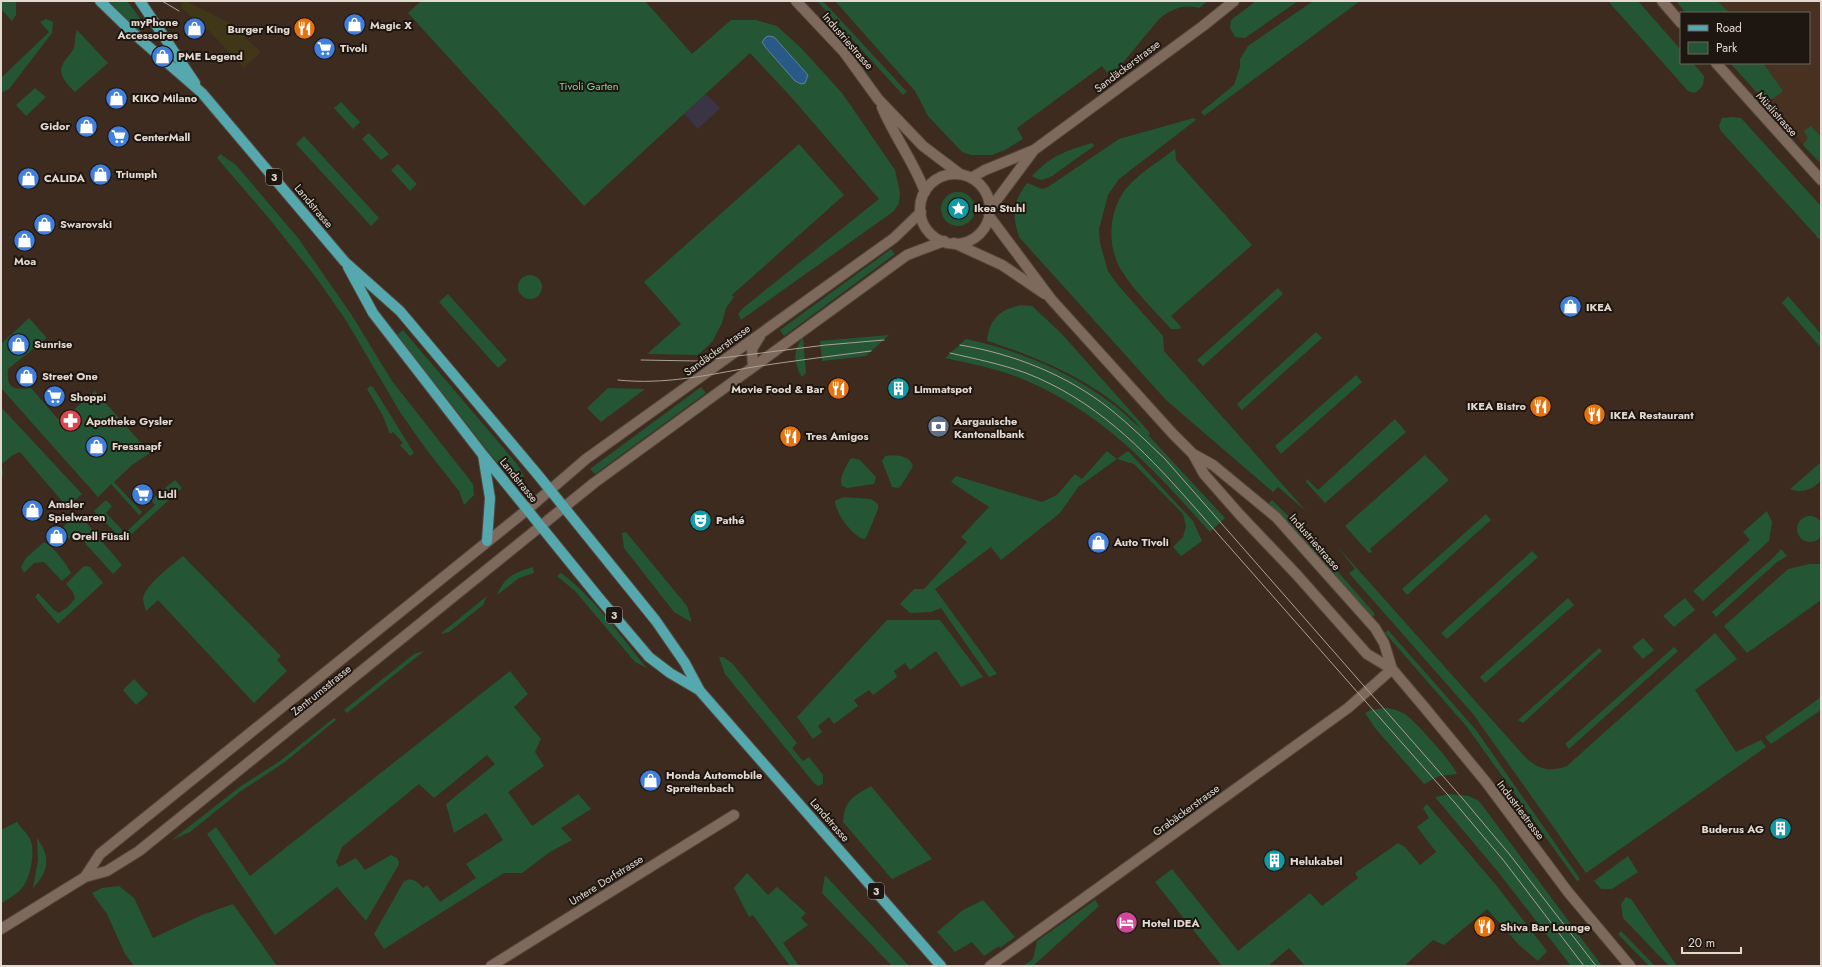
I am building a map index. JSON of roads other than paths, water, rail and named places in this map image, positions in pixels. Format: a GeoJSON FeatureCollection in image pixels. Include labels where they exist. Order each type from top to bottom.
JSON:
{"type":"FeatureCollection","features":[{"type":"Feature","properties":{"kind":"main road","name":"Landstrasse"},"geometry":{"type":"LineString","coordinates":[[100,1],[133,33],[202,93]]}},
{"type":"Feature","properties":{"kind":"main road","name":"Landstrasse"},"geometry":{"type":"LineString","coordinates":[[140,1],[202,93],[345,262],[400,311],[550,490],[656,621],[685,663],[700,691],[941,966]]}},
{"type":"Feature","properties":{"kind":"main road","name":"Landstrasse"},"geometry":{"type":"LineString","coordinates":[[345,262],[373,313],[483,455],[599,598],[649,657],[670,673],[700,691]]}},
{"type":"Feature","properties":{"kind":"main road"},"geometry":{"type":"LineString","coordinates":[[483,455],[490,498],[487,541]]}},
{"type":"Feature","properties":{"kind":"street","name":"Industriestrasse"},"geometry":{"type":"LineString","coordinates":[[796,1],[844,52],[878,99],[923,146],[960,174]]}},
{"type":"Feature","properties":{"kind":"street","name":"Sandäckerstrasse"},"geometry":{"type":"LineString","coordinates":[[971,178],[985,170],[1034,150],[1203,26],[1234,1]]}},
{"type":"Feature","properties":{"kind":"street"},"geometry":{"type":"LineString","coordinates":[[1662,1],[1680,22]]}},
{"type":"Feature","properties":{"kind":"street","name":"Müslistrasse"},"geometry":{"type":"LineString","coordinates":[[1717,64],[1821,180]]}},
{"type":"Feature","properties":{"kind":"street","name":"Industriestrasse"},"geometry":{"type":"LineString","coordinates":[[878,99],[886,118],[918,174],[925,192]]}},
{"type":"Feature","properties":{"kind":"street","name":"Sandäckerstrasse"},"geometry":{"type":"LineString","coordinates":[[990,212],[1034,150]]}},
{"type":"Feature","properties":{"kind":"street"},"geometry":{"type":"LineString","coordinates":[[564,507],[594,483],[906,255],[949,242],[964,242],[977,236],[986,225],[990,212],[988,196],[981,185],[971,178],[960,174],[949,174],[931,183],[925,192],[920,205],[923,222],[928,231],[936,237],[949,242]]}},
{"type":"Feature","properties":{"kind":"street","name":"Sandäckerstrasse"},"geometry":{"type":"LineString","coordinates":[[528,509],[586,460],[894,238],[921,212]]}},
{"type":"Feature","properties":{"kind":"street","name":"Industriestrasse"},"geometry":{"type":"LineString","coordinates":[[990,212],[1051,299],[1173,434],[1193,454],[1213,465],[1257,500],[1298,540],[1375,628],[1384,643],[1392,670]]}},
{"type":"Feature","properties":{"kind":"street","name":"Industriestrasse"},"geometry":{"type":"LineString","coordinates":[[949,242],[1002,265],[1051,299]]}},
{"type":"Feature","properties":{"kind":"street"},"geometry":{"type":"LineString","coordinates":[[752,367],[752,349],[762,332]]}},
{"type":"Feature","properties":{"kind":"street","name":"Industriestrasse"},"geometry":{"type":"LineString","coordinates":[[1193,454],[1204,474],[1240,516],[1297,575],[1367,654],[1392,670],[1481,777],[1568,892],[1630,966]]}},
{"type":"Feature","properties":{"kind":"street","name":"Zentrumsstrasse"},"geometry":{"type":"LineString","coordinates":[[1,929],[85,877],[107,871],[139,851],[377,660],[564,507]]}},
{"type":"Feature","properties":{"kind":"street","name":"Zentrumsstrasse"},"geometry":{"type":"LineString","coordinates":[[85,877],[100,854],[528,509]]}},
{"type":"Feature","properties":{"kind":"street","name":"Grabäckerstrasse"},"geometry":{"type":"LineString","coordinates":[[990,966],[1341,713],[1392,670]]}},
{"type":"Feature","properties":{"kind":"street","name":"Untere Dorfstrasse"},"geometry":{"type":"LineString","coordinates":[[491,966],[734,815]]}},
{"type":"Feature","properties":{"kind":"water"},"geometry":{"type":"Polygon","coordinates":[[[768,36],[774,37],[808,75],[805,83],[801,84],[795,81],[766,48],[762,42],[768,36]]]}},
{"type":"Feature","properties":{"kind":"tram line"},"geometry":{"type":"LineString","coordinates":[[162,1],[179,11]]}},
{"type":"Feature","properties":{"kind":"tram line"},"geometry":{"type":"LineString","coordinates":[[641,360],[697,361],[826,345],[884,340]]}},
{"type":"Feature","properties":{"kind":"tram line"},"geometry":{"type":"LineString","coordinates":[[960,345],[1020,360],[1058,376],[1076,386],[1110,409],[1165,459],[1463,799],[1510,855],[1596,966]]}},
{"type":"Feature","properties":{"kind":"tram line"},"geometry":{"type":"LineString","coordinates":[[618,380],[669,380],[871,351]]}},
{"type":"Feature","properties":{"kind":"tram line"},"geometry":{"type":"LineString","coordinates":[[950,353],[1017,370],[1051,384],[1096,411],[1135,444],[1189,501],[1455,803],[1504,861],[1584,966]]}},
{"type":"Feature","properties":{"kind":"place","name":"Magic X"},"geometry":{"type":"Point","coordinates":[355,25]}},
{"type":"Feature","properties":{"kind":"place","name":"myPhone Accessoires"},"geometry":{"type":"Point","coordinates":[194,28]}},
{"type":"Feature","properties":{"kind":"place","name":"Burger King"},"geometry":{"type":"Point","coordinates":[305,29]}},
{"type":"Feature","properties":{"kind":"place","name":"Tivoli"},"geometry":{"type":"Point","coordinates":[324,48]}},
{"type":"Feature","properties":{"kind":"place","name":"PME Legend"},"geometry":{"type":"Point","coordinates":[163,56]}},
{"type":"Feature","properties":{"kind":"place","name":"KIKO Milano"},"geometry":{"type":"Point","coordinates":[117,98]}},
{"type":"Feature","properties":{"kind":"place","name":"Gidor"},"geometry":{"type":"Point","coordinates":[86,126]}},
{"type":"Feature","properties":{"kind":"place","name":"CenterMall"},"geometry":{"type":"Point","coordinates":[118,137]}},
{"type":"Feature","properties":{"kind":"place","name":"Triumph"},"geometry":{"type":"Point","coordinates":[100,174]}},
{"type":"Feature","properties":{"kind":"place","name":"CALIDA"},"geometry":{"type":"Point","coordinates":[29,178]}},
{"type":"Feature","properties":{"kind":"place","name":"Ikea Stuhl"},"geometry":{"type":"Point","coordinates":[958,208]}},
{"type":"Feature","properties":{"kind":"place","name":"Swarovski"},"geometry":{"type":"Point","coordinates":[44,224]}},
{"type":"Feature","properties":{"kind":"place","name":"Moa"},"geometry":{"type":"Point","coordinates":[25,241]}},
{"type":"Feature","properties":{"kind":"place","name":"IKEA"},"geometry":{"type":"Point","coordinates":[1571,307]}},
{"type":"Feature","properties":{"kind":"place","name":"Sunrise"},"geometry":{"type":"Point","coordinates":[18,344]}},
{"type":"Feature","properties":{"kind":"place","name":"Street One"},"geometry":{"type":"Point","coordinates":[27,376]}},
{"type":"Feature","properties":{"kind":"place","name":"Movie Food & Bar"},"geometry":{"type":"Point","coordinates":[839,389]}},
{"type":"Feature","properties":{"kind":"place","name":"Limmatspot"},"geometry":{"type":"Point","coordinates":[899,389]}},
{"type":"Feature","properties":{"kind":"place","name":"Shoppi"},"geometry":{"type":"Point","coordinates":[55,397]}},
{"type":"Feature","properties":{"kind":"place","name":"IKEA Bistro"},"geometry":{"type":"Point","coordinates":[1541,406]}},
{"type":"Feature","properties":{"kind":"place","name":"IKEA Restaurant"},"geometry":{"type":"Point","coordinates":[1595,415]}},
{"type":"Feature","properties":{"kind":"place","name":"Apotheke Gysler"},"geometry":{"type":"Point","coordinates":[71,421]}},
{"type":"Feature","properties":{"kind":"place","name":"Aargauische Kantonalbank"},"geometry":{"type":"Point","coordinates":[938,427]}},
{"type":"Feature","properties":{"kind":"place","name":"Tres Amigos"},"geometry":{"type":"Point","coordinates":[790,436]}},
{"type":"Feature","properties":{"kind":"place","name":"Fressnapf"},"geometry":{"type":"Point","coordinates":[96,446]}},
{"type":"Feature","properties":{"kind":"place","name":"Lidl"},"geometry":{"type":"Point","coordinates":[142,494]}},
{"type":"Feature","properties":{"kind":"place","name":"Amsler Spielwaren"},"geometry":{"type":"Point","coordinates":[32,510]}},
{"type":"Feature","properties":{"kind":"place","name":"Pathé"},"geometry":{"type":"Point","coordinates":[700,520]}},
{"type":"Feature","properties":{"kind":"place","name":"Orell Füssli"},"geometry":{"type":"Point","coordinates":[56,536]}},
{"type":"Feature","properties":{"kind":"place","name":"Auto Tivoli"},"geometry":{"type":"Point","coordinates":[1099,542]}},
{"type":"Feature","properties":{"kind":"place","name":"Honda Automobile Spreitenbach"},"geometry":{"type":"Point","coordinates":[651,781]}},
{"type":"Feature","properties":{"kind":"place","name":"Buderus AG"},"geometry":{"type":"Point","coordinates":[1780,829]}},
{"type":"Feature","properties":{"kind":"place","name":"Helukabel"},"geometry":{"type":"Point","coordinates":[1274,861]}},
{"type":"Feature","properties":{"kind":"place","name":"Hotel IDEA"},"geometry":{"type":"Point","coordinates":[1126,923]}},
{"type":"Feature","properties":{"kind":"place","name":"Shiva Bar Lounge"},"geometry":{"type":"Point","coordinates":[1484,927]}},
{"type":"Feature","properties":{"kind":"park label","name":"Tivoli Garten"},"geometry":{"type":"Point","coordinates":[589,86]}}]}
